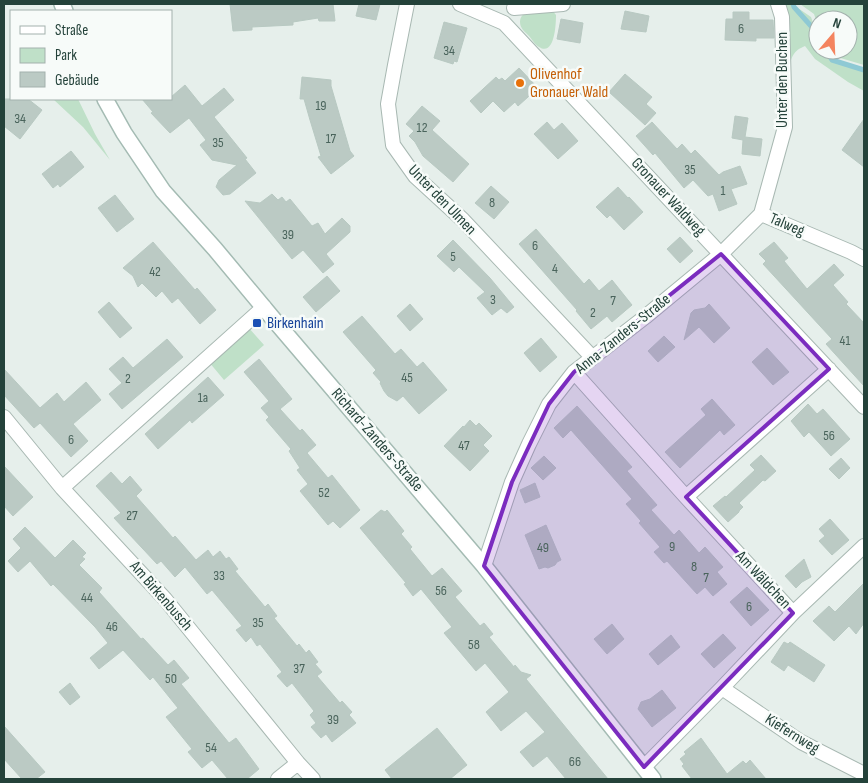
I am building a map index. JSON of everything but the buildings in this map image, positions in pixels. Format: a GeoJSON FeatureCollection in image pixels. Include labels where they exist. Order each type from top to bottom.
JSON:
{"type":"FeatureCollection","features":[{"type":"Feature","properties":{"kind":"street","name":"Unter den Ulmen"},"geometry":{"type":"LineString","coordinates":[[407,4],[388,104],[393,144],[415,176],[463,220],[592,357]]}},
{"type":"Feature","properties":{"kind":"street","name":"Gronauer Waldweg"},"geometry":{"type":"LineString","coordinates":[[460,4],[504,22],[864,407]]}},
{"type":"Feature","properties":{"kind":"street"},"geometry":{"type":"LineString","coordinates":[[504,22],[514,6],[563,4]]}},
{"type":"Feature","properties":{"kind":"street","name":"Unter den Buchen"},"geometry":{"type":"LineString","coordinates":[[760,214],[785,126],[782,17],[778,4]]}},
{"type":"Feature","properties":{"kind":"street","name":"Richard-Zanders-Straße"},"geometry":{"type":"LineString","coordinates":[[106,100],[163,191],[215,249],[484,566],[654,779]]}},
{"type":"Feature","properties":{"kind":"street","name":"Talweg"},"geometry":{"type":"LineString","coordinates":[[721,254],[760,214],[864,259]]}},
{"type":"Feature","properties":{"kind":"street","name":"Anna-Zanders-Straße"},"geometry":{"type":"LineString","coordinates":[[484,566],[512,482],[549,404],[574,372],[645,317],[721,254]]}},
{"type":"Feature","properties":{"kind":"street"},"geometry":{"type":"LineString","coordinates":[[62,488],[264,307]]}},
{"type":"Feature","properties":{"kind":"street"},"geometry":{"type":"LineString","coordinates":[[686,497],[829,369]]}},
{"type":"Feature","properties":{"kind":"street","name":"Am Wäldchen"},"geometry":{"type":"LineString","coordinates":[[574,372],[793,613],[864,546]]}},
{"type":"Feature","properties":{"kind":"street","name":"Am Birkenbusch"},"geometry":{"type":"LineString","coordinates":[[4,417],[62,488],[165,599],[313,779]]}},
{"type":"Feature","properties":{"kind":"street"},"geometry":{"type":"LineString","coordinates":[[644,767],[793,613]]}},
{"type":"Feature","properties":{"kind":"street","name":"Kiefernweg"},"geometry":{"type":"LineString","coordinates":[[722,688],[802,742],[864,774]]}},
{"type":"Feature","properties":{"kind":"street"},"geometry":{"type":"LineString","coordinates":[[278,779],[298,763]]}},
{"type":"Feature","properties":{"kind":"highlighted area"},"geometry":{"type":"Polygon","coordinates":[[[721,254],[829,369],[686,497],[793,613],[644,767],[484,566],[512,482],[549,404],[574,372],[721,254]]]}},
{"type":"Feature","properties":{"kind":"green space"},"geometry":{"type":"Polygon","coordinates":[[[784,4],[792,4],[808,15],[808,50],[805,46],[798,50],[791,60],[789,68],[784,4]]]}},
{"type":"Feature","properties":{"kind":"green space"},"geometry":{"type":"Polygon","coordinates":[[[800,4],[864,4],[864,65],[847,60],[858,60],[858,10],[808,10],[800,4]]]}},
{"type":"Feature","properties":{"kind":"green space"},"geometry":{"type":"Polygon","coordinates":[[[529,10],[552,10],[556,15],[554,38],[548,47],[544,49],[538,46],[520,24],[521,18],[529,10]]]}},
{"type":"Feature","properties":{"kind":"green space"},"geometry":{"type":"Polygon","coordinates":[[[816,60],[832,60],[864,71],[864,91],[816,60]]]}},
{"type":"Feature","properties":{"kind":"green space"},"geometry":{"type":"Polygon","coordinates":[[[54,100],[78,100],[110,160],[83,127],[54,100]]]}},
{"type":"Feature","properties":{"kind":"green space"},"geometry":{"type":"Polygon","coordinates":[[[248,327],[264,345],[224,380],[209,362],[248,327]]]}},
{"type":"Feature","properties":{"kind":"waterway"},"geometry":{"type":"LineString","coordinates":[[793,4],[808,23]]}},
{"type":"Feature","properties":{"kind":"waterway"},"geometry":{"type":"LineString","coordinates":[[832,60],[864,70]]}},
{"type":"Feature","properties":{"kind":"place","name":"Olivenhof Gronauer Wald"},"geometry":{"type":"Point","coordinates":[520,83]}},
{"type":"Feature","properties":{"kind":"place","name":"Birkenhain"},"geometry":{"type":"Point","coordinates":[257,323]}}]}
